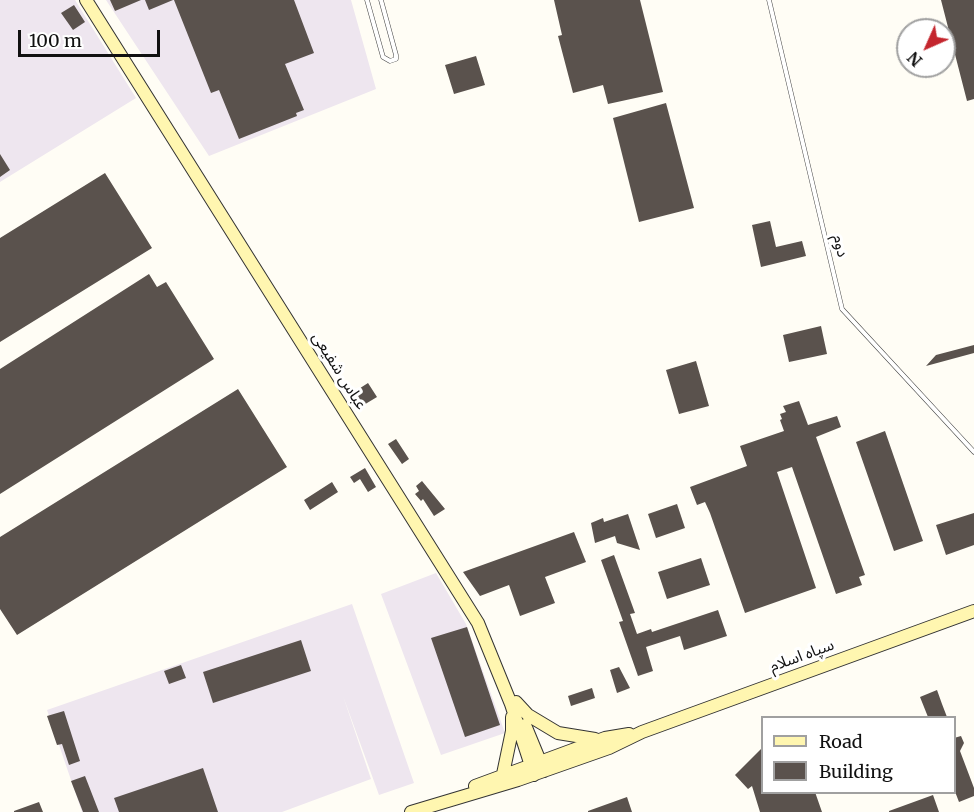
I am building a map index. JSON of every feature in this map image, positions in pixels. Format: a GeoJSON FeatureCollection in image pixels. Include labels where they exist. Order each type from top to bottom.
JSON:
{"type":"FeatureCollection","features":[{"type":"Feature","properties":{"kind":"main road","name":"عباس شفیعی"},"geometry":{"type":"LineString","coordinates":[[86,0],[478,623],[514,703]]}},
{"type":"Feature","properties":{"kind":"main road","name":"عباس شفیعی"},"geometry":{"type":"LineString","coordinates":[[96,0],[482,621],[537,768]]}},
{"type":"Feature","properties":{"kind":"main road","name":"سپاه اسلام"},"geometry":{"type":"LineString","coordinates":[[411,812],[537,768],[609,748],[642,732],[974,611]]}},
{"type":"Feature","properties":{"kind":"main road"},"geometry":{"type":"LineString","coordinates":[[514,703],[537,721],[558,733],[588,739],[605,738]]}},
{"type":"Feature","properties":{"kind":"main road"},"geometry":{"type":"LineString","coordinates":[[503,774],[512,731],[514,703]]}},
{"type":"Feature","properties":{"kind":"main road","name":"سپاه اسلام"},"geometry":{"type":"LineString","coordinates":[[438,803],[503,774],[537,768],[605,738],[642,732]]}},
{"type":"Feature","properties":{"kind":"lane"},"geometry":{"type":"LineString","coordinates":[[367,0],[383,57],[390,61],[396,59],[396,55],[381,0]]}},
{"type":"Feature","properties":{"kind":"lane","name":"دوم"},"geometry":{"type":"LineString","coordinates":[[769,0],[842,309],[974,453]]}},
{"type":"Feature","properties":{"kind":"shaded area"},"geometry":{"type":"Polygon","coordinates":[[[0,0],[75,0],[136,98],[0,182],[0,0]]]}},
{"type":"Feature","properties":{"kind":"shaded area"},"geometry":{"type":"Polygon","coordinates":[[[106,0],[351,0],[376,89],[209,156],[106,0]]]}},
{"type":"Feature","properties":{"kind":"shaded area"},"geometry":{"type":"Polygon","coordinates":[[[436,573],[466,624],[505,733],[441,755],[381,594],[436,573]]]}},
{"type":"Feature","properties":{"kind":"shaded area"},"geometry":{"type":"Polygon","coordinates":[[[352,604],[414,783],[379,795],[343,696],[371,779],[282,812],[82,812],[47,710],[352,604]]]}},
{"type":"Feature","properties":{"kind":"building"},"geometry":{"type":"Polygon","coordinates":[[[110,0],[141,0],[115,11],[110,0]]]}},
{"type":"Feature","properties":{"kind":"building"},"geometry":{"type":"Polygon","coordinates":[[[145,0],[173,0],[149,10],[145,0]]]}},
{"type":"Feature","properties":{"kind":"building"},"geometry":{"type":"Polygon","coordinates":[[[174,0],[294,0],[314,53],[285,64],[304,110],[296,113],[297,116],[239,139],[219,90],[211,93],[174,0]]]}},
{"type":"Feature","properties":{"kind":"building"},"geometry":{"type":"Polygon","coordinates":[[[554,0],[640,0],[663,92],[608,104],[603,85],[573,93],[558,36],[562,35],[554,0]]]}},
{"type":"Feature","properties":{"kind":"building"},"geometry":{"type":"Polygon","coordinates":[[[941,0],[974,0],[974,99],[967,101],[956,58],[956,18],[946,18],[941,0]]]}},
{"type":"Feature","properties":{"kind":"building"},"geometry":{"type":"Polygon","coordinates":[[[74,5],[85,22],[73,30],[61,13],[74,5]]]}},
{"type":"Feature","properties":{"kind":"building"},"geometry":{"type":"Polygon","coordinates":[[[476,56],[485,85],[454,94],[445,65],[476,56]]]}},
{"type":"Feature","properties":{"kind":"building"},"geometry":{"type":"Polygon","coordinates":[[[666,103],[694,208],[639,222],[613,118],[666,103]]]}},
{"type":"Feature","properties":{"kind":"building"},"geometry":{"type":"Polygon","coordinates":[[[0,154],[10,170],[0,177],[0,154]]]}},
{"type":"Feature","properties":{"kind":"building"},"geometry":{"type":"Polygon","coordinates":[[[105,173],[152,248],[0,342],[0,238],[105,173]]]}},
{"type":"Feature","properties":{"kind":"building"},"geometry":{"type":"Polygon","coordinates":[[[770,221],[776,247],[802,241],[806,256],[761,267],[752,225],[770,221]]]}},
{"type":"Feature","properties":{"kind":"building"},"geometry":{"type":"Polygon","coordinates":[[[149,274],[157,287],[166,282],[214,359],[0,494],[0,369],[149,274]]]}},
{"type":"Feature","properties":{"kind":"building"},"geometry":{"type":"Polygon","coordinates":[[[821,326],[827,354],[789,362],[783,335],[821,326]]]}},
{"type":"Feature","properties":{"kind":"building"},"geometry":{"type":"Polygon","coordinates":[[[974,345],[974,353],[926,366],[936,355],[974,345]]]}},
{"type":"Feature","properties":{"kind":"building"},"geometry":{"type":"Polygon","coordinates":[[[696,361],[709,406],[679,414],[666,370],[696,361]]]}},
{"type":"Feature","properties":{"kind":"building"},"geometry":{"type":"Polygon","coordinates":[[[368,383],[377,397],[362,406],[354,392],[368,383]]]}},
{"type":"Feature","properties":{"kind":"building"},"geometry":{"type":"Polygon","coordinates":[[[238,389],[287,467],[17,635],[0,609],[0,537],[238,389]]]}},
{"type":"Feature","properties":{"kind":"building"},"geometry":{"type":"Polygon","coordinates":[[[799,401],[808,425],[837,416],[841,427],[816,437],[865,575],[859,577],[862,585],[836,594],[792,467],[777,472],[816,588],[745,613],[710,513],[705,502],[697,505],[690,487],[747,466],[740,446],[784,431],[780,420],[782,419],[780,414],[786,412],[783,406],[799,401]]]}},
{"type":"Feature","properties":{"kind":"building"},"geometry":{"type":"Polygon","coordinates":[[[885,431],[923,541],[894,551],[856,442],[885,431]]]}},
{"type":"Feature","properties":{"kind":"building"},"geometry":{"type":"Polygon","coordinates":[[[396,439],[409,459],[402,464],[388,444],[396,439]]]}},
{"type":"Feature","properties":{"kind":"building"},"geometry":{"type":"Polygon","coordinates":[[[365,468],[376,487],[368,492],[360,479],[354,483],[350,477],[365,468]]]}},
{"type":"Feature","properties":{"kind":"building"},"geometry":{"type":"Polygon","coordinates":[[[422,481],[445,509],[434,516],[423,499],[421,501],[415,494],[419,491],[416,486],[422,481]]]}},
{"type":"Feature","properties":{"kind":"building"},"geometry":{"type":"Polygon","coordinates":[[[332,482],[338,492],[310,510],[304,500],[332,482]]]}},
{"type":"Feature","properties":{"kind":"building"},"geometry":{"type":"Polygon","coordinates":[[[677,504],[685,528],[656,538],[648,514],[677,504]]]}},
{"type":"Feature","properties":{"kind":"building"},"geometry":{"type":"Polygon","coordinates":[[[974,513],[974,545],[946,555],[936,525],[974,513]]]}},
{"type":"Feature","properties":{"kind":"building"},"geometry":{"type":"Polygon","coordinates":[[[628,514],[640,550],[617,543],[615,536],[595,543],[591,523],[603,518],[604,522],[628,514]]]}},
{"type":"Feature","properties":{"kind":"building"},"geometry":{"type":"Polygon","coordinates":[[[574,532],[586,562],[545,577],[555,603],[520,616],[509,585],[480,596],[463,572],[574,532]]]}},
{"type":"Feature","properties":{"kind":"building"},"geometry":{"type":"Polygon","coordinates":[[[614,555],[635,613],[630,614],[637,634],[651,629],[652,632],[718,610],[727,636],[684,650],[680,636],[646,647],[653,671],[638,676],[619,622],[623,621],[601,560],[614,555]]]}},
{"type":"Feature","properties":{"kind":"building"},"geometry":{"type":"Polygon","coordinates":[[[701,558],[710,585],[667,599],[658,572],[701,558]]]}},
{"type":"Feature","properties":{"kind":"building"},"geometry":{"type":"Polygon","coordinates":[[[467,627],[500,725],[465,737],[431,638],[467,627]]]}},
{"type":"Feature","properties":{"kind":"building"},"geometry":{"type":"Polygon","coordinates":[[[301,640],[311,671],[213,703],[203,672],[301,640]]]}},
{"type":"Feature","properties":{"kind":"building"},"geometry":{"type":"Polygon","coordinates":[[[181,665],[186,678],[169,684],[164,671],[181,665]]]}},
{"type":"Feature","properties":{"kind":"building"},"geometry":{"type":"Polygon","coordinates":[[[619,667],[630,688],[617,693],[610,670],[619,667]]]}},
{"type":"Feature","properties":{"kind":"building"},"geometry":{"type":"Polygon","coordinates":[[[592,688],[595,698],[571,706],[568,696],[592,688]]]}},
{"type":"Feature","properties":{"kind":"building"},"geometry":{"type":"Polygon","coordinates":[[[937,690],[947,716],[928,716],[920,697],[937,690]]]}},
{"type":"Feature","properties":{"kind":"building"},"geometry":{"type":"Polygon","coordinates":[[[64,711],[80,761],[69,765],[62,744],[57,745],[47,716],[64,711]]]}},
{"type":"Feature","properties":{"kind":"building"},"geometry":{"type":"Polygon","coordinates":[[[961,736],[964,743],[960,751],[974,788],[974,796],[959,802],[956,794],[956,737],[961,736]]]}},
{"type":"Feature","properties":{"kind":"building"},"geometry":{"type":"Polygon","coordinates":[[[761,749],[761,794],[816,794],[822,812],[760,812],[752,786],[748,789],[735,775],[761,749]]]}},
{"type":"Feature","properties":{"kind":"building"},"geometry":{"type":"Polygon","coordinates":[[[203,768],[218,812],[119,812],[114,798],[203,768]]]}},
{"type":"Feature","properties":{"kind":"building"},"geometry":{"type":"Polygon","coordinates":[[[85,776],[99,812],[83,812],[71,781],[85,776]]]}},
{"type":"Feature","properties":{"kind":"building"},"geometry":{"type":"Polygon","coordinates":[[[933,795],[939,812],[889,812],[889,811],[933,795]]]}},
{"type":"Feature","properties":{"kind":"building"},"geometry":{"type":"Polygon","coordinates":[[[627,797],[632,812],[588,812],[588,811],[627,797]]]}},
{"type":"Feature","properties":{"kind":"building"},"geometry":{"type":"Polygon","coordinates":[[[39,802],[43,812],[14,812],[14,811],[39,802]]]}}]}
